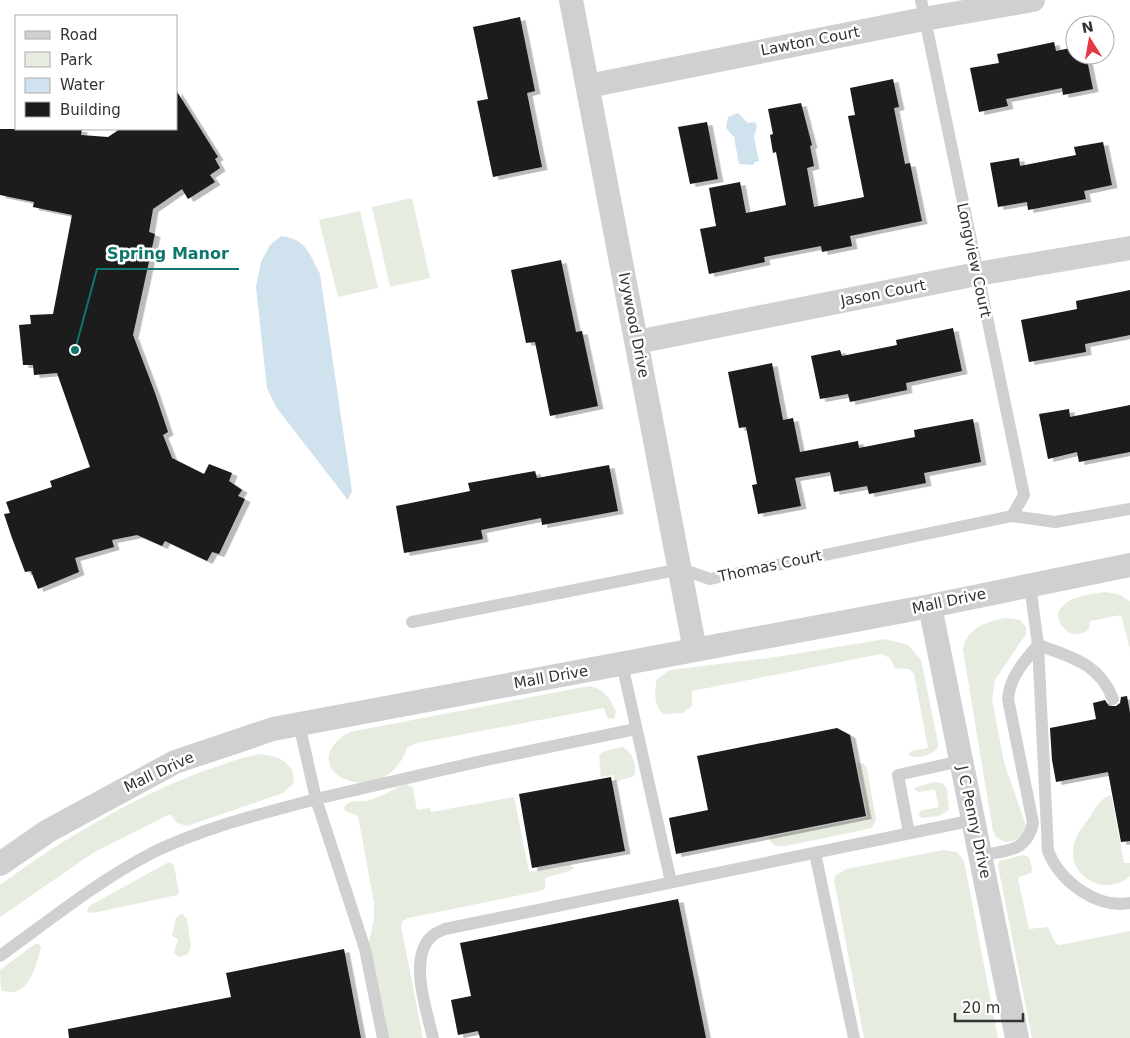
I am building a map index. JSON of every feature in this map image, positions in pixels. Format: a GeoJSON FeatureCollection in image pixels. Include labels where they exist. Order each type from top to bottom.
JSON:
{"type":"FeatureCollection","features":[{"type":"Feature","properties":{"kind":"street","name":"Ivywood Drive"},"geometry":{"type":"LineString","coordinates":[[571,0],[682,569],[695,650]]}},
{"type":"Feature","properties":{"kind":"street","name":"Lawton Court"},"geometry":{"type":"LineString","coordinates":[[588,86],[922,9],[1033,0]]}},
{"type":"Feature","properties":{"kind":"street","name":"Jason Court"},"geometry":{"type":"LineString","coordinates":[[637,342],[977,274],[1130,248]]}},
{"type":"Feature","properties":{"kind":"street","name":"Mall Drive"},"geometry":{"type":"LineString","coordinates":[[0,864],[48,831],[175,762],[232,742],[299,724],[930,606],[1130,565]]}},
{"type":"Feature","properties":{"kind":"street","name":"J C Penny Drive"},"geometry":{"type":"LineString","coordinates":[[930,606],[982,855],[1017,1038]]}},
{"type":"Feature","properties":{"kind":"lane","name":"Longview Court"},"geometry":{"type":"LineString","coordinates":[[922,9],[1024,495],[1012,516]]}},
{"type":"Feature","properties":{"kind":"lane","name":"Thomas Court"},"geometry":{"type":"LineString","coordinates":[[682,569],[710,579],[1012,516],[1055,522],[1130,509]]}},
{"type":"Feature","properties":{"kind":"lane"},"geometry":{"type":"LineString","coordinates":[[412,622],[682,569]]}},
{"type":"Feature","properties":{"kind":"lane"},"geometry":{"type":"LineString","coordinates":[[1030,585],[1038,645],[1048,851],[1053,864],[1072,885],[1114,904],[1130,903]]}},
{"type":"Feature","properties":{"kind":"lane"},"geometry":{"type":"LineString","coordinates":[[1038,645],[1079,660],[1092,668],[1103,678],[1113,698]]}},
{"type":"Feature","properties":{"kind":"lane"},"geometry":{"type":"LineString","coordinates":[[982,855],[1019,846],[1027,841],[1031,832],[1033,823],[1030,801],[1008,699],[1009,686],[1014,675],[1038,645]]}},
{"type":"Feature","properties":{"kind":"lane"},"geometry":{"type":"LineString","coordinates":[[622,664],[671,882]]}},
{"type":"Feature","properties":{"kind":"lane"},"geometry":{"type":"LineString","coordinates":[[299,724],[316,799],[365,949],[383,1038]]}},
{"type":"Feature","properties":{"kind":"lane"},"geometry":{"type":"LineString","coordinates":[[0,956],[88,894],[153,853],[181,840],[227,824],[316,799],[458,766],[636,729]]}},
{"type":"Feature","properties":{"kind":"lane"},"geometry":{"type":"LineString","coordinates":[[910,833],[898,775],[961,761]]}},
{"type":"Feature","properties":{"kind":"lane"},"geometry":{"type":"LineString","coordinates":[[433,1038],[420,963],[422,949],[431,936],[460,925],[974,820]]}},
{"type":"Feature","properties":{"kind":"lane"},"geometry":{"type":"LineString","coordinates":[[815,853],[854,1038]]}},
{"type":"Feature","properties":{"kind":"green space"},"geometry":{"type":"Polygon","coordinates":[[[412,198],[430,278],[390,287],[372,207],[412,198]]]}},
{"type":"Feature","properties":{"kind":"green space"},"geometry":{"type":"Polygon","coordinates":[[[360,211],[378,288],[338,297],[319,220],[360,211]]]}},
{"type":"Feature","properties":{"kind":"green space"},"geometry":{"type":"Polygon","coordinates":[[[1106,592],[1120,595],[1130,601],[1130,649],[1121,615],[1090,621],[1089,629],[1078,634],[1068,632],[1061,624],[1058,613],[1072,599],[1106,592]]]}},
{"type":"Feature","properties":{"kind":"green space"},"geometry":{"type":"Polygon","coordinates":[[[1006,618],[1020,620],[1026,627],[1026,634],[995,680],[992,699],[1004,762],[1026,826],[1024,834],[1019,839],[1005,842],[996,837],[993,831],[963,650],[968,637],[978,627],[991,621],[1006,618]]]}},
{"type":"Feature","properties":{"kind":"green space"},"geometry":{"type":"Polygon","coordinates":[[[885,639],[908,645],[921,660],[938,743],[936,750],[924,756],[915,757],[908,754],[912,751],[928,748],[914,674],[909,669],[895,668],[890,658],[881,654],[692,691],[692,706],[682,713],[664,714],[658,708],[655,693],[657,679],[670,670],[776,657],[885,639]]]}},
{"type":"Feature","properties":{"kind":"green space"},"geometry":{"type":"Polygon","coordinates":[[[589,686],[598,689],[609,699],[616,712],[614,719],[607,718],[604,708],[417,743],[407,748],[395,769],[379,780],[362,783],[346,779],[334,771],[329,759],[333,746],[350,732],[589,686]]]}},
{"type":"Feature","properties":{"kind":"green space"},"geometry":{"type":"Polygon","coordinates":[[[622,747],[629,752],[633,759],[634,776],[615,782],[613,775],[601,777],[599,755],[605,751],[622,747]]]}},
{"type":"Feature","properties":{"kind":"green space"},"geometry":{"type":"Polygon","coordinates":[[[260,754],[282,760],[290,767],[294,778],[293,784],[283,793],[187,826],[177,823],[170,814],[93,853],[0,917],[0,885],[47,852],[120,809],[172,784],[221,765],[260,754]]]}},
{"type":"Feature","properties":{"kind":"green space"},"geometry":{"type":"Polygon","coordinates":[[[863,763],[867,768],[876,820],[872,828],[786,846],[777,846],[771,842],[769,837],[868,817],[857,764],[863,763]]]}},
{"type":"Feature","properties":{"kind":"green space"},"geometry":{"type":"Polygon","coordinates":[[[933,782],[942,783],[947,789],[949,810],[939,816],[921,818],[919,815],[920,811],[939,807],[935,789],[918,792],[914,788],[933,782]]]}},
{"type":"Feature","properties":{"kind":"green space"},"geometry":{"type":"Polygon","coordinates":[[[406,784],[413,788],[417,810],[430,808],[431,812],[514,797],[529,872],[570,865],[574,868],[570,871],[545,878],[545,889],[540,891],[408,918],[403,921],[401,926],[423,1038],[386,1038],[369,943],[374,919],[374,903],[358,816],[345,811],[344,807],[351,802],[377,798],[406,784]]]}},
{"type":"Feature","properties":{"kind":"green space"},"geometry":{"type":"Polygon","coordinates":[[[1111,795],[1124,863],[1130,863],[1130,876],[1110,885],[1090,881],[1076,866],[1073,856],[1074,844],[1078,833],[1098,804],[1104,798],[1111,795]]]}},
{"type":"Feature","properties":{"kind":"green space"},"geometry":{"type":"Polygon","coordinates":[[[943,850],[957,852],[964,861],[998,1038],[864,1038],[834,880],[836,875],[846,869],[943,850]]]}},
{"type":"Feature","properties":{"kind":"green space"},"geometry":{"type":"Polygon","coordinates":[[[1023,855],[1029,857],[1032,869],[1031,873],[1018,879],[1029,929],[1048,927],[1056,944],[1060,945],[1130,931],[1130,1038],[1032,1038],[998,866],[999,861],[1023,855]]]}},
{"type":"Feature","properties":{"kind":"green space"},"geometry":{"type":"Polygon","coordinates":[[[169,862],[174,865],[179,893],[177,895],[93,913],[87,912],[89,906],[169,862]]]}},
{"type":"Feature","properties":{"kind":"green space"},"geometry":{"type":"Polygon","coordinates":[[[182,913],[187,919],[191,947],[187,955],[178,957],[174,953],[178,939],[172,936],[176,918],[182,913]]]}},
{"type":"Feature","properties":{"kind":"green space"},"geometry":{"type":"Polygon","coordinates":[[[35,944],[39,944],[41,947],[29,980],[18,991],[1,990],[0,970],[35,944]]]}},
{"type":"Feature","properties":{"kind":"water"},"geometry":{"type":"Polygon","coordinates":[[[738,113],[748,123],[755,122],[757,126],[754,137],[759,161],[753,165],[739,164],[734,137],[726,128],[728,117],[738,113]]]}},
{"type":"Feature","properties":{"kind":"water"},"geometry":{"type":"Polygon","coordinates":[[[281,236],[296,240],[306,248],[320,274],[352,491],[348,500],[276,407],[267,388],[256,287],[261,262],[270,245],[281,236]]]}},
{"type":"Feature","properties":{"kind":"building"},"geometry":{"type":"Polygon","coordinates":[[[520,17],[535,91],[527,93],[542,167],[493,177],[477,101],[488,99],[473,27],[520,17]]]}},
{"type":"Feature","properties":{"kind":"building"},"geometry":{"type":"Polygon","coordinates":[[[1054,42],[1056,51],[1065,49],[1065,65],[1088,65],[1093,89],[1063,95],[1062,88],[1006,99],[1008,106],[979,112],[970,68],[999,63],[997,54],[1054,42]]]}},
{"type":"Feature","properties":{"kind":"building"},"geometry":{"type":"Polygon","coordinates":[[[893,79],[899,107],[894,108],[905,164],[910,163],[922,221],[850,236],[852,246],[822,252],[821,246],[764,257],[765,262],[709,274],[700,229],[716,226],[709,188],[740,182],[746,213],[786,205],[776,152],[773,153],[770,135],[773,134],[768,109],[801,103],[812,145],[810,146],[814,166],[807,168],[814,207],[864,197],[848,116],[855,115],[850,88],[893,79]]]}},
{"type":"Feature","properties":{"kind":"building"},"geometry":{"type":"Polygon","coordinates":[[[178,93],[218,157],[215,159],[220,168],[210,175],[215,182],[188,199],[182,189],[153,209],[149,232],[155,234],[133,335],[168,432],[163,435],[172,458],[204,474],[209,464],[232,473],[229,481],[242,490],[238,496],[245,499],[219,554],[212,552],[207,561],[165,541],[162,546],[137,535],[112,540],[114,547],[75,558],[79,572],[38,589],[31,571],[25,572],[12,538],[4,514],[10,513],[6,502],[52,487],[50,481],[90,467],[57,373],[34,375],[33,365],[23,365],[19,325],[31,324],[30,315],[53,314],[72,215],[33,207],[34,202],[0,195],[0,129],[82,130],[81,135],[108,137],[118,130],[178,130],[178,93]]]}},
{"type":"Feature","properties":{"kind":"building"},"geometry":{"type":"Polygon","coordinates":[[[707,122],[718,179],[690,184],[678,127],[707,122]]]}},
{"type":"Feature","properties":{"kind":"building"},"geometry":{"type":"Polygon","coordinates":[[[1103,142],[1112,185],[1084,191],[1086,199],[1028,210],[1027,202],[998,207],[990,163],[1019,158],[1020,166],[1076,155],[1074,147],[1103,142]]]}},
{"type":"Feature","properties":{"kind":"building"},"geometry":{"type":"Polygon","coordinates":[[[561,260],[576,332],[582,331],[598,406],[550,416],[535,342],[526,343],[511,270],[561,260]]]}},
{"type":"Feature","properties":{"kind":"building"},"geometry":{"type":"Polygon","coordinates":[[[1130,290],[1130,335],[1085,344],[1086,352],[1029,362],[1021,320],[1077,309],[1076,301],[1130,290]]]}},
{"type":"Feature","properties":{"kind":"building"},"geometry":{"type":"Polygon","coordinates":[[[953,328],[962,371],[906,383],[907,390],[850,402],[848,394],[820,399],[811,356],[840,350],[842,356],[897,345],[896,340],[953,328]]]}},
{"type":"Feature","properties":{"kind":"building"},"geometry":{"type":"Polygon","coordinates":[[[772,363],[783,420],[793,418],[800,452],[858,441],[859,448],[915,437],[914,430],[973,419],[981,462],[924,473],[926,483],[869,494],[867,486],[834,492],[830,472],[795,478],[801,506],[758,514],[752,485],[757,484],[746,427],[739,428],[728,372],[772,363]]]}},
{"type":"Feature","properties":{"kind":"building"},"geometry":{"type":"Polygon","coordinates":[[[1130,405],[1130,452],[1079,462],[1077,452],[1048,459],[1039,414],[1069,409],[1070,417],[1130,405]]]}},
{"type":"Feature","properties":{"kind":"building"},"geometry":{"type":"Polygon","coordinates":[[[609,465],[618,511],[542,525],[541,518],[481,530],[483,539],[404,553],[396,506],[470,491],[468,483],[535,471],[537,478],[609,465]]]}},
{"type":"Feature","properties":{"kind":"building"},"geometry":{"type":"Polygon","coordinates":[[[1127,696],[1130,713],[1130,841],[1121,842],[1108,772],[1056,782],[1052,760],[1050,728],[1096,719],[1093,703],[1105,700],[1109,706],[1116,706],[1120,703],[1121,697],[1127,696]]]}},
{"type":"Feature","properties":{"kind":"building"},"geometry":{"type":"Polygon","coordinates":[[[837,728],[850,735],[866,816],[676,854],[669,818],[708,810],[697,756],[837,728]]]}},
{"type":"Feature","properties":{"kind":"building"},"geometry":{"type":"Polygon","coordinates":[[[611,777],[625,851],[532,868],[519,794],[611,777]]]}},
{"type":"Feature","properties":{"kind":"building"},"geometry":{"type":"Polygon","coordinates":[[[678,899],[706,1038],[480,1038],[478,1031],[458,1035],[451,1000],[471,996],[460,943],[678,899]]]}},
{"type":"Feature","properties":{"kind":"building"},"geometry":{"type":"Polygon","coordinates":[[[344,949],[361,1038],[69,1038],[68,1029],[231,997],[226,973],[344,949]]]}},
{"type":"Feature","properties":{"kind":"place","name":"Spring Manor"},"geometry":{"type":"Point","coordinates":[75,350]}}]}
